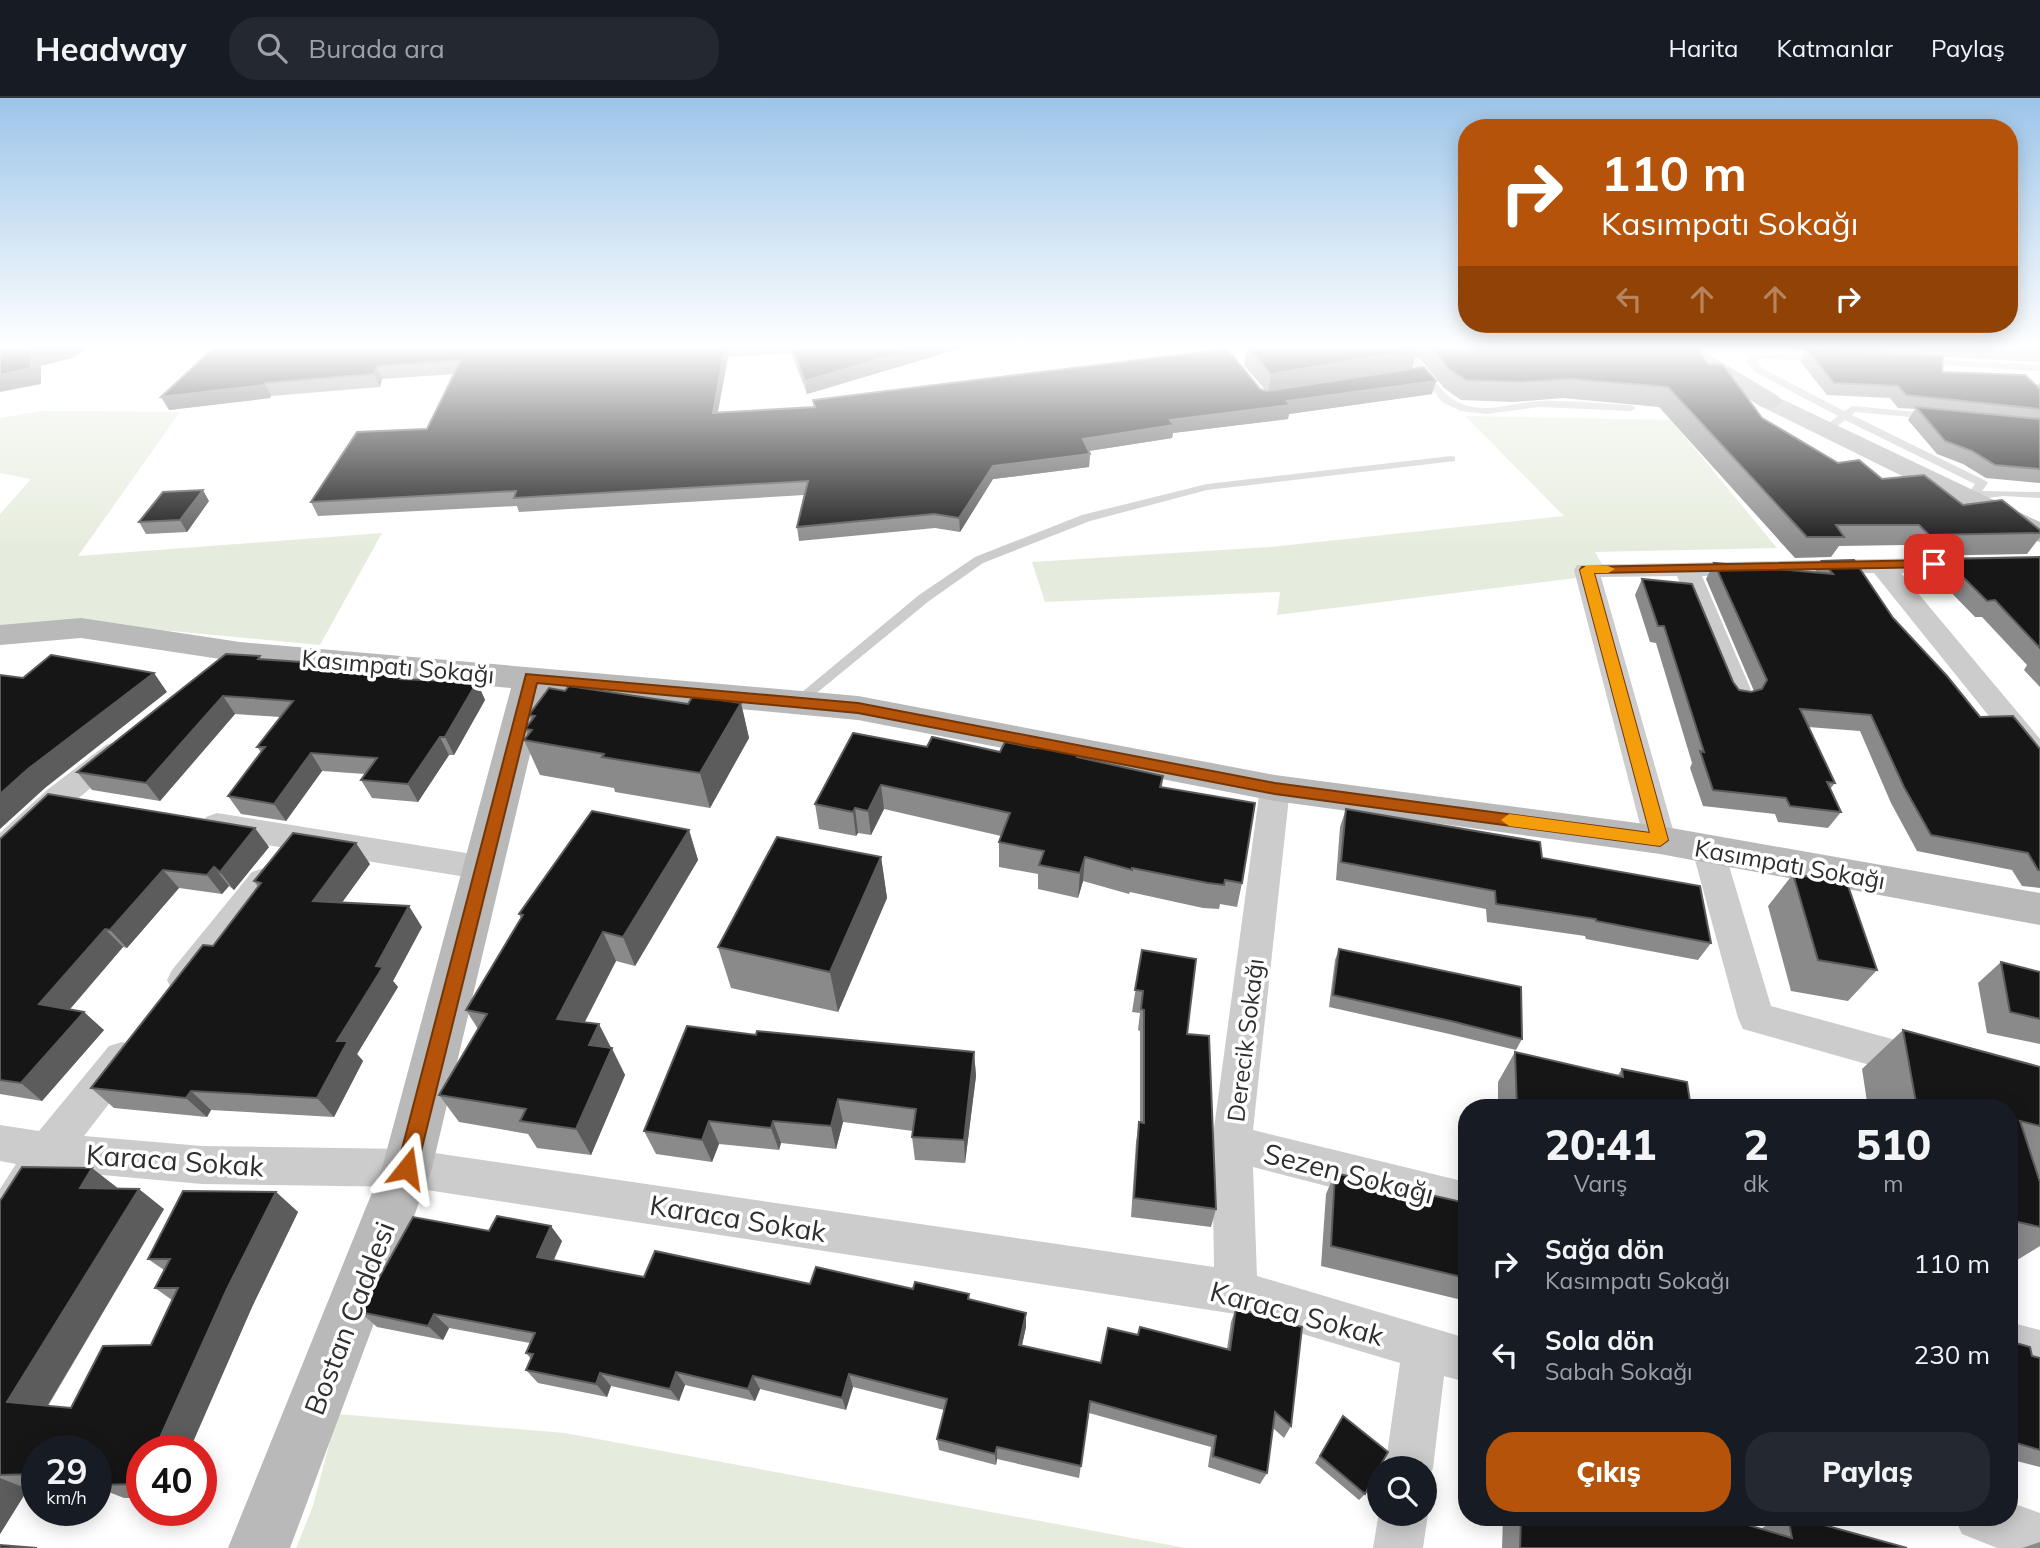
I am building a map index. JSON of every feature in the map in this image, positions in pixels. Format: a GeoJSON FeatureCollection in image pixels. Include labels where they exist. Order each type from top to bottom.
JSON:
{"type":"FeatureCollection","features":[{"type":"Feature","properties":{"kind":"street"},"geometry":{"type":"LineString","coordinates":[[1813,415],[1836,422],[2040,533]]}},
{"type":"Feature","properties":{"kind":"street"},"geometry":{"type":"LineString","coordinates":[[1660,840],[1586,570],[2040,563]]}},
{"type":"Feature","properties":{"kind":"street"},"geometry":{"type":"LineString","coordinates":[[1881,565],[2040,759]]}},
{"type":"Feature","properties":{"kind":"street"},"geometry":{"type":"LineString","coordinates":[[1686,568],[1740,696]]}},
{"type":"Feature","properties":{"kind":"street","name":"Kasımpatı Sokağı"},"geometry":{"type":"LineString","coordinates":[[0,635],[81,628],[240,652],[858,708],[1275,788],[1660,840],[2040,909]]}},
{"type":"Feature","properties":{"kind":"street"},"geometry":{"type":"LineString","coordinates":[[208,678],[240,652]]}},
{"type":"Feature","properties":{"kind":"street","name":"Bostan Caddesi"},"geometry":{"type":"LineString","coordinates":[[259,1548],[407,1168],[531,678]]}},
{"type":"Feature","properties":{"kind":"street"},"geometry":{"type":"LineString","coordinates":[[0,852],[58,798],[133,738]]}},
{"type":"Feature","properties":{"kind":"street","name":"Derecik Sokağı"},"geometry":{"type":"LineString","coordinates":[[1236,1292],[1232,1143],[1275,788]]}},
{"type":"Feature","properties":{"kind":"street"},"geometry":{"type":"LineString","coordinates":[[58,798],[98,805]]}},
{"type":"Feature","properties":{"kind":"street"},"geometry":{"type":"LineString","coordinates":[[191,821],[485,868]]}},
{"type":"Feature","properties":{"kind":"street"},"geometry":{"type":"LineString","coordinates":[[0,1226],[48,1150],[298,839]]}},
{"type":"Feature","properties":{"kind":"street"},"geometry":{"type":"LineString","coordinates":[[1708,849],[1756,1018],[1950,1070]]}},
{"type":"Feature","properties":{"kind":"street","name":"Karaca Sokak"},"geometry":{"type":"LineString","coordinates":[[0,1143],[201,1165],[407,1168],[1236,1292],[1446,1354]]}},
{"type":"Feature","properties":{"kind":"street","name":"Sezen Sokağı"},"geometry":{"type":"LineString","coordinates":[[1232,1143],[1458,1200]]}},
{"type":"Feature","properties":{"kind":"street"},"geometry":{"type":"LineString","coordinates":[[2018,1347],[2040,1353]]}},
{"type":"Feature","properties":{"kind":"street"},"geometry":{"type":"LineString","coordinates":[[1413,1456],[1446,1354]]}},
{"type":"Feature","properties":{"kind":"street"},"geometry":{"type":"LineString","coordinates":[[1398,1548],[1401,1526]]}},
{"type":"Feature","properties":{"kind":"street"},"geometry":{"type":"LineString","coordinates":[[2005,1526],[2040,1538]]}},
{"type":"Feature","properties":{"kind":"lane"},"geometry":{"type":"LineString","coordinates":[[1825,415],[1836,422],[1846,415]]}},
{"type":"Feature","properties":{"kind":"lane"},"geometry":{"type":"LineString","coordinates":[[1912,415],[1946,418]]}},
{"type":"Feature","properties":{"kind":"lane"},"geometry":{"type":"LineString","coordinates":[[797,702],[924,598],[979,560],[1086,518],[1207,487],[1451,459]]}},
{"type":"Feature","properties":{"kind":"lane"},"geometry":{"type":"LineString","coordinates":[[1973,496],[2004,493],[2040,495]]}},
{"type":"Feature","properties":{"kind":"green space"},"geometry":{"type":"Polygon","coordinates":[[[19,415],[178,415],[78,556],[382,533],[320,645],[87,623],[0,629],[0,514],[31,479],[0,473],[0,418],[19,415]]]}},
{"type":"Feature","properties":{"kind":"green space"},"geometry":{"type":"Polygon","coordinates":[[[1465,416],[1671,420],[1777,548],[1595,552],[1608,574],[1277,615],[1280,592],[1045,602],[1032,562],[1269,547],[1564,516],[1465,416]]]}},
{"type":"Feature","properties":{"kind":"green space"},"geometry":{"type":"Polygon","coordinates":[[[337,1414],[565,1433],[1186,1548],[296,1548],[313,1506],[337,1414]]]}},
{"type":"Feature","properties":{"kind":"building"},"geometry":{"type":"Polygon","coordinates":[[[434,415],[1213,415],[1170,420],[1174,425],[1083,439],[1090,454],[993,466],[959,518],[934,514],[797,527],[808,481],[514,498],[516,491],[311,502],[357,432],[427,429],[434,415]]]}},
{"type":"Feature","properties":{"kind":"building"},"geometry":{"type":"Polygon","coordinates":[[[1694,415],[1760,415],[1838,463],[1859,460],[1882,479],[1924,475],[1963,505],[2002,500],[2040,530],[2040,533],[1929,535],[1919,525],[1836,525],[1844,537],[1807,537],[1694,415]]]}},
{"type":"Feature","properties":{"kind":"building"},"geometry":{"type":"Polygon","coordinates":[[[1923,415],[1995,415],[2040,419],[2040,469],[1995,465],[1972,451],[1945,441],[1923,415]]]}},
{"type":"Feature","properties":{"kind":"building"},"geometry":{"type":"Polygon","coordinates":[[[203,490],[180,520],[139,522],[163,492],[203,490]]]}},
{"type":"Feature","properties":{"kind":"building"},"geometry":{"type":"Polygon","coordinates":[[[2040,557],[2040,648],[1995,600],[1987,601],[1945,559],[2040,557]]]}},
{"type":"Feature","properties":{"kind":"building"},"geometry":{"type":"Polygon","coordinates":[[[1854,560],[1893,618],[1947,676],[1980,717],[2013,716],[2040,749],[2040,870],[2028,853],[1931,835],[1904,787],[1871,715],[1800,709],[1835,783],[1827,782],[1841,812],[1790,806],[1786,798],[1713,790],[1700,751],[1704,752],[1664,626],[1658,626],[1642,579],[1692,584],[1733,682],[1739,690],[1751,692],[1762,689],[1767,680],[1714,563],[1833,574],[1822,561],[1854,560]]]}},
{"type":"Feature","properties":{"kind":"building"},"geometry":{"type":"Polygon","coordinates":[[[226,654],[260,656],[258,659],[408,669],[400,679],[477,682],[445,737],[440,737],[408,784],[361,780],[377,758],[311,753],[274,804],[228,796],[265,747],[257,747],[293,701],[223,696],[146,783],[77,772],[226,654]]]}},
{"type":"Feature","properties":{"kind":"building"},"geometry":{"type":"Polygon","coordinates":[[[51,655],[154,673],[28,769],[0,794],[0,675],[23,678],[51,655]]]}},
{"type":"Feature","properties":{"kind":"building"},"geometry":{"type":"Polygon","coordinates":[[[569,686],[688,704],[693,696],[741,703],[700,773],[602,757],[604,754],[524,740],[532,730],[525,729],[535,716],[529,715],[549,688],[565,691],[569,686]]]}},
{"type":"Feature","properties":{"kind":"building"},"geometry":{"type":"Polygon","coordinates":[[[853,733],[927,747],[932,737],[1000,752],[1005,742],[1035,748],[1036,745],[1078,753],[1077,757],[1163,776],[1160,787],[1255,803],[1242,883],[1225,880],[1224,885],[1208,883],[1132,870],[1085,857],[1080,873],[1039,865],[1044,851],[999,842],[1010,813],[881,785],[868,811],[855,808],[853,812],[815,804],[853,733]]]}},
{"type":"Feature","properties":{"kind":"building"},"geometry":{"type":"Polygon","coordinates":[[[48,794],[255,828],[220,872],[214,867],[207,875],[163,870],[110,930],[105,929],[39,1004],[84,1012],[21,1083],[0,1080],[0,839],[48,794]]]}},
{"type":"Feature","properties":{"kind":"building"},"geometry":{"type":"Polygon","coordinates":[[[1346,809],[1540,842],[1542,858],[1700,886],[1711,943],[1596,919],[1496,904],[1495,891],[1341,862],[1346,809]]]}},
{"type":"Feature","properties":{"kind":"building"},"geometry":{"type":"Polygon","coordinates":[[[592,811],[689,830],[623,937],[603,932],[557,1019],[599,1024],[589,1045],[612,1048],[576,1129],[520,1121],[526,1109],[439,1095],[487,1014],[466,1010],[523,915],[519,914],[592,811]]]}},
{"type":"Feature","properties":{"kind":"building"},"geometry":{"type":"Polygon","coordinates":[[[293,833],[356,843],[313,901],[409,906],[376,966],[383,967],[337,1041],[348,1041],[317,1098],[191,1091],[186,1098],[91,1088],[203,945],[213,946],[261,883],[254,881],[293,833]]]}},
{"type":"Feature","properties":{"kind":"building"},"geometry":{"type":"Polygon","coordinates":[[[777,837],[881,857],[830,972],[718,947],[777,837]]]}},
{"type":"Feature","properties":{"kind":"building"},"geometry":{"type":"Polygon","coordinates":[[[1793,874],[1847,883],[1877,970],[1818,960],[1793,874]]]}},
{"type":"Feature","properties":{"kind":"building"},"geometry":{"type":"Polygon","coordinates":[[[1339,949],[1521,987],[1522,1039],[1333,995],[1339,949]]]}},
{"type":"Feature","properties":{"kind":"building"},"geometry":{"type":"Polygon","coordinates":[[[1142,950],[1196,959],[1187,1034],[1209,1036],[1216,1209],[1134,1198],[1139,1122],[1144,1123],[1144,1010],[1141,1009],[1143,991],[1135,990],[1142,950]]]}},
{"type":"Feature","properties":{"kind":"building"},"geometry":{"type":"Polygon","coordinates":[[[2001,962],[2040,972],[2040,1019],[2010,1012],[2001,962]]]}},
{"type":"Feature","properties":{"kind":"building"},"geometry":{"type":"Polygon","coordinates":[[[687,1026],[756,1035],[757,1031],[974,1052],[964,1140],[912,1137],[916,1109],[838,1099],[831,1126],[773,1121],[771,1128],[709,1121],[702,1140],[644,1131],[687,1026]]]}},
{"type":"Feature","properties":{"kind":"building"},"geometry":{"type":"Polygon","coordinates":[[[1903,1030],[2040,1067],[2040,1126],[2020,1121],[2040,1182],[2040,1227],[2018,1222],[2018,1099],[1915,1099],[1903,1030]]]}},
{"type":"Feature","properties":{"kind":"building"},"geometry":{"type":"Polygon","coordinates":[[[1515,1052],[1623,1077],[1622,1069],[1687,1082],[1690,1099],[1517,1099],[1515,1052]]]}},
{"type":"Feature","properties":{"kind":"building"},"geometry":{"type":"Polygon","coordinates":[[[22,1167],[92,1168],[80,1188],[139,1189],[7,1402],[71,1408],[103,1346],[151,1345],[178,1288],[155,1288],[170,1259],[148,1259],[183,1191],[276,1192],[227,1289],[161,1435],[126,1435],[126,1484],[112,1485],[112,1435],[21,1435],[21,1474],[0,1475],[0,1201],[22,1167]]]}},
{"type":"Feature","properties":{"kind":"building"},"geometry":{"type":"Polygon","coordinates":[[[1335,1173],[1458,1201],[1458,1276],[1331,1246],[1335,1173]]]}},
{"type":"Feature","properties":{"kind":"building"},"geometry":{"type":"Polygon","coordinates":[[[497,1216],[551,1226],[537,1257],[644,1277],[655,1251],[810,1284],[816,1267],[913,1289],[915,1282],[969,1294],[968,1299],[1026,1313],[1019,1345],[1101,1363],[1108,1328],[1138,1335],[1140,1327],[1230,1350],[1236,1308],[1302,1327],[1291,1426],[1275,1412],[1267,1473],[1213,1456],[1216,1436],[1090,1401],[1081,1466],[997,1447],[995,1454],[937,1439],[947,1399],[849,1374],[842,1398],[753,1376],[748,1389],[676,1372],[670,1389],[600,1373],[596,1384],[526,1370],[533,1354],[526,1353],[535,1333],[434,1314],[428,1326],[360,1312],[413,1217],[489,1231],[497,1216]]]}},
{"type":"Feature","properties":{"kind":"building"},"geometry":{"type":"Polygon","coordinates":[[[2018,1344],[2030,1347],[2032,1356],[2040,1358],[2040,1450],[2018,1444],[2018,1344]]]}},
{"type":"Feature","properties":{"kind":"building"},"geometry":{"type":"Polygon","coordinates":[[[1343,1416],[1388,1452],[1386,1456],[1367,1456],[1365,1494],[1320,1456],[1343,1416]]]}},
{"type":"Feature","properties":{"kind":"building"},"geometry":{"type":"Polygon","coordinates":[[[1521,1526],[1751,1526],[1792,1538],[1790,1526],[1828,1526],[1907,1548],[1520,1548],[1521,1526]]]}},
{"type":"Feature","properties":{"kind":"building"},"geometry":{"type":"Polygon","coordinates":[[[0,1545],[37,1548],[0,1548],[0,1545]]]}},
{"type":"Feature","properties":{"kind":"slow traffic"},"geometry":{"type":"LineString","coordinates":[[1509,820],[1660,840],[1586,570],[1608,569]]}},
{"type":"Feature","properties":{"kind":"route"},"geometry":{"type":"LineString","coordinates":[[407,1168],[531,678],[858,708],[1275,788],[1660,840],[1586,570],[1934,564]]}}]}
